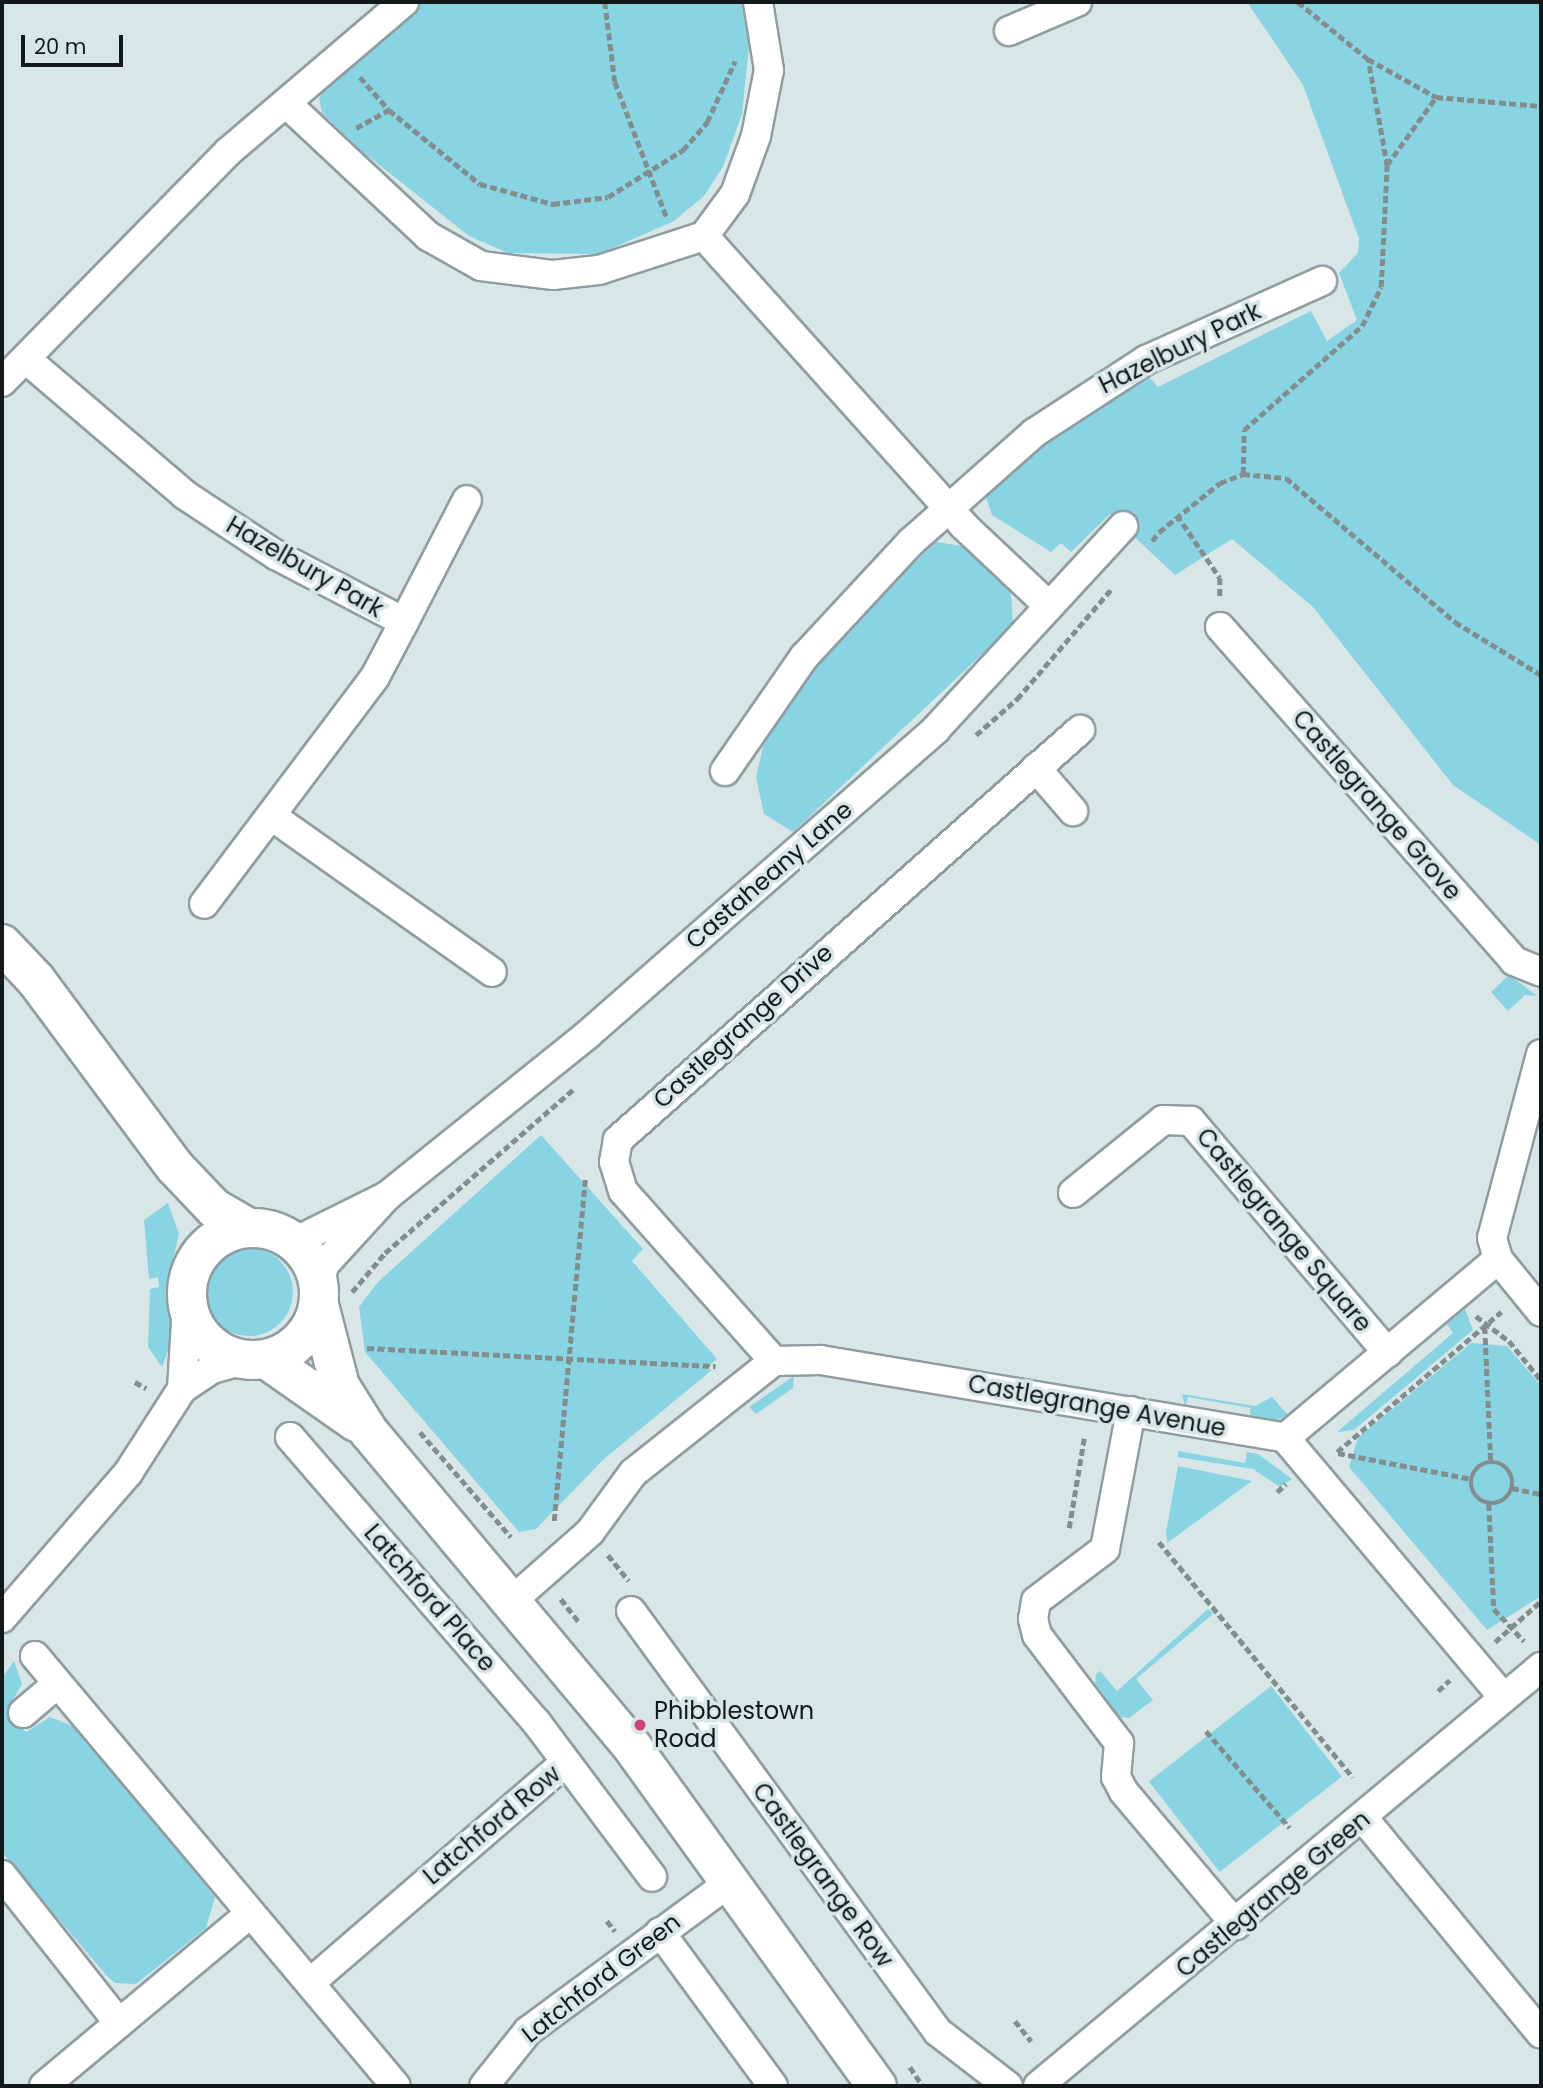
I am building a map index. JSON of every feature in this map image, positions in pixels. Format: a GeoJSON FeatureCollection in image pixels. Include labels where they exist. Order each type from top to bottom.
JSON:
{"type":"FeatureCollection","features":[{"type":"Feature","properties":{"kind":"street"},"geometry":{"type":"LineString","coordinates":[[2,382],[229,151],[404,2]]}},
{"type":"Feature","properties":{"kind":"street"},"geometry":{"type":"LineString","coordinates":[[286,103],[428,236],[481,265],[553,275],[599,270],[695,240],[735,194],[756,136],[769,70],[758,2]]}},
{"type":"Feature","properties":{"kind":"street"},"geometry":{"type":"LineString","coordinates":[[1009,31],[1077,2]]}},
{"type":"Feature","properties":{"kind":"street"},"geometry":{"type":"LineString","coordinates":[[695,240],[947,508],[1049,606]]}},
{"type":"Feature","properties":{"kind":"street","name":"Hazelbury Park"},"geometry":{"type":"LineString","coordinates":[[725,771],[804,657],[947,508],[1082,396],[1146,360],[1322,281]]}},
{"type":"Feature","properties":{"kind":"street","name":"Hazelbury Park"},"geometry":{"type":"LineString","coordinates":[[26,359],[185,495],[276,555],[404,622],[375,677],[273,817],[204,904]]}},
{"type":"Feature","properties":{"kind":"street"},"geometry":{"type":"LineString","coordinates":[[404,622],[467,500]]}},
{"type":"Feature","properties":{"kind":"street","name":"Castaheany Lane"},"geometry":{"type":"LineString","coordinates":[[329,1298],[324,1265],[387,1196],[546,1069],[861,797],[994,671],[1049,606],[1123,526]]}},
{"type":"Feature","properties":{"kind":"street","name":"Castlegrange Grove"},"geometry":{"type":"LineString","coordinates":[[1220,627],[1514,961],[1541,972]]}},
{"type":"Feature","properties":{"kind":"street","name":"Castlegrange Drive"},"geometry":{"type":"LineString","coordinates":[[774,1361],[623,1191],[614,1162],[618,1140],[1080,730]]}},
{"type":"Feature","properties":{"kind":"street"},"geometry":{"type":"LineString","coordinates":[[1036,768],[1073,811]]}},
{"type":"Feature","properties":{"kind":"street"},"geometry":{"type":"LineString","coordinates":[[273,817],[492,972]]}},
{"type":"Feature","properties":{"kind":"street"},"geometry":{"type":"LineString","coordinates":[[2,944],[36,980],[180,1174],[214,1209],[248,1228],[294,1242],[329,1298],[340,1386],[369,1432],[514,1599],[730,1882],[877,2086]]}},
{"type":"Feature","properties":{"kind":"street"},"geometry":{"type":"LineString","coordinates":[[1541,1054],[1494,1224],[1498,1259],[1541,1312]]}},
{"type":"Feature","properties":{"kind":"street","name":"Castlegrange Square"},"geometry":{"type":"LineString","coordinates":[[1073,1193],[1163,1120],[1191,1121],[1388,1353]]}},
{"type":"Feature","properties":{"kind":"street"},"geometry":{"type":"LineString","coordinates":[[180,1174],[192,1267],[182,1390]]}},
{"type":"Feature","properties":{"kind":"street","name":"Castaheany Lane"},"geometry":{"type":"LineString","coordinates":[[294,1242],[387,1196]]}},
{"type":"Feature","properties":{"kind":"street"},"geometry":{"type":"LineString","coordinates":[[192,1267],[214,1239],[248,1228]]}},
{"type":"Feature","properties":{"kind":"street"},"geometry":{"type":"LineString","coordinates":[[1498,1259],[1285,1438],[1306,1468],[1503,1697]]}},
{"type":"Feature","properties":{"kind":"street"},"geometry":{"type":"LineString","coordinates":[[2,1618],[128,1473],[182,1390],[212,1369],[254,1359],[301,1340],[329,1298]]}},
{"type":"Feature","properties":{"kind":"street"},"geometry":{"type":"LineString","coordinates":[[187,1305],[206,1341],[254,1359],[369,1432]]}},
{"type":"Feature","properties":{"kind":"street","name":"Castlegrange Avenue"},"geometry":{"type":"LineString","coordinates":[[774,1361],[821,1360],[1285,1438]]}},
{"type":"Feature","properties":{"kind":"street"},"geometry":{"type":"LineString","coordinates":[[514,1599],[590,1532],[633,1473],[774,1361]]}},
{"type":"Feature","properties":{"kind":"street"},"geometry":{"type":"LineString","coordinates":[[1131,1411],[1105,1549],[1049,1588],[1036,1601],[1037,1635],[1119,1744],[1116,1777],[1124,1792],[1236,1925]]}},
{"type":"Feature","properties":{"kind":"street","name":"Latchford Place"},"geometry":{"type":"LineString","coordinates":[[290,1437],[565,1763]]}},
{"type":"Feature","properties":{"kind":"street","name":"Castlegrange Row"},"geometry":{"type":"LineString","coordinates":[[631,1611],[937,2032],[1008,2086]]}},
{"type":"Feature","properties":{"kind":"street"},"geometry":{"type":"LineString","coordinates":[[35,1656],[396,2086]]}},
{"type":"Feature","properties":{"kind":"street","name":"Castlegrange Green"},"geometry":{"type":"LineString","coordinates":[[1038,2086],[1364,1819],[1503,1697],[1534,1656]]}},
{"type":"Feature","properties":{"kind":"street"},"geometry":{"type":"LineString","coordinates":[[23,1713],[57,1684]]}},
{"type":"Feature","properties":{"kind":"street","name":"Latchford Row"},"geometry":{"type":"LineString","coordinates":[[311,1982],[565,1763],[652,1877]]}},
{"type":"Feature","properties":{"kind":"street"},"geometry":{"type":"LineString","coordinates":[[1364,1819],[1541,2034]]}},
{"type":"Feature","properties":{"kind":"street"},"geometry":{"type":"LineString","coordinates":[[2,1875],[119,2023]]}},
{"type":"Feature","properties":{"kind":"street","name":"Latchford Green"},"geometry":{"type":"LineString","coordinates":[[484,2086],[528,2031],[730,1882]]}},
{"type":"Feature","properties":{"kind":"street"},"geometry":{"type":"LineString","coordinates":[[44,2086],[250,1914]]}},
{"type":"Feature","properties":{"kind":"street"},"geometry":{"type":"LineString","coordinates":[[660,1932],[773,2086]]}},
{"type":"Feature","properties":{"kind":"path"},"geometry":{"type":"LineString","coordinates":[[605,2],[615,82],[648,176],[695,240]]}},
{"type":"Feature","properties":{"kind":"path"},"geometry":{"type":"LineString","coordinates":[[1298,2],[1368,59],[1436,97],[1541,106]]}},
{"type":"Feature","properties":{"kind":"path"},"geometry":{"type":"LineString","coordinates":[[341,55],[389,110],[480,184],[553,204],[608,197],[648,176],[707,122],[737,56]]}},
{"type":"Feature","properties":{"kind":"path"},"geometry":{"type":"LineString","coordinates":[[1387,166],[1408,128],[1436,97]]}},
{"type":"Feature","properties":{"kind":"path"},"geometry":{"type":"LineString","coordinates":[[1123,526],[1159,533],[1177,515],[1243,474],[1286,478],[1455,622],[1541,676]]}},
{"type":"Feature","properties":{"kind":"path"},"geometry":{"type":"LineString","coordinates":[[1177,515],[1220,578],[1220,627]]}},
{"type":"Feature","properties":{"kind":"path"},"geometry":{"type":"LineString","coordinates":[[329,1298],[541,1118]]}},
{"type":"Feature","properties":{"kind":"path"},"geometry":{"type":"LineString","coordinates":[[554,1523],[584,1169]]}},
{"type":"Feature","properties":{"kind":"path"},"geometry":{"type":"LineString","coordinates":[[1458,1293],[1485,1326],[1509,1341],[1541,1380]]}},
{"type":"Feature","properties":{"kind":"path"},"geometry":{"type":"LineString","coordinates":[[1336,1452],[1512,1302]]}},
{"type":"Feature","properties":{"kind":"path"},"geometry":{"type":"LineString","coordinates":[[1485,1326],[1491,1462]]}},
{"type":"Feature","properties":{"kind":"path"},"geometry":{"type":"LineString","coordinates":[[351,1347],[716,1366]]}},
{"type":"Feature","properties":{"kind":"path"},"geometry":{"type":"LineString","coordinates":[[416,1427],[511,1537]]}},
{"type":"Feature","properties":{"kind":"path"},"geometry":{"type":"LineString","coordinates":[[1069,1528],[1084,1438]]}},
{"type":"Feature","properties":{"kind":"path"},"geometry":{"type":"LineString","coordinates":[[1277,1492],[1330,1449],[1472,1479]]}},
{"type":"Feature","properties":{"kind":"path"},"geometry":{"type":"LineString","coordinates":[[1472,1479],[1491,1462]]}},
{"type":"Feature","properties":{"kind":"path"},"geometry":{"type":"LineString","coordinates":[[1472,1479],[1477,1497],[1489,1504],[1502,1501],[1512,1488],[1509,1471],[1491,1462]]}},
{"type":"Feature","properties":{"kind":"path"},"geometry":{"type":"LineString","coordinates":[[1512,1488],[1541,1494]]}},
{"type":"Feature","properties":{"kind":"path"},"geometry":{"type":"LineString","coordinates":[[1489,1504],[1494,1609],[1534,1656]]}},
{"type":"Feature","properties":{"kind":"path"},"geometry":{"type":"LineString","coordinates":[[590,1532],[645,1601],[631,1611]]}},
{"type":"Feature","properties":{"kind":"path"},"geometry":{"type":"LineString","coordinates":[[1159,1542],[1353,1777]]}},
{"type":"Feature","properties":{"kind":"path"},"geometry":{"type":"LineString","coordinates":[[1488,1648],[1541,1601]]}},
{"type":"Feature","properties":{"kind":"path"},"geometry":{"type":"LineString","coordinates":[[1206,1731],[1290,1828]]}},
{"type":"Feature","properties":{"kind":"path"},"geometry":{"type":"LineString","coordinates":[[1015,2021],[1031,2041]]}},
{"type":"Feature","properties":{"kind":"shaded area"},"geometry":{"type":"Polygon","coordinates":[[[419,2],[741,2],[749,45],[742,114],[723,167],[704,196],[674,221],[599,254],[508,253],[469,236],[363,152],[322,113],[319,99],[328,82],[419,2]]]}},
{"type":"Feature","properties":{"kind":"shaded area"},"geometry":{"type":"Polygon","coordinates":[[[1247,2],[1541,2],[1541,845],[1453,785],[1313,607],[1232,539],[1175,575],[1110,514],[1071,552],[1061,543],[1051,552],[992,515],[984,491],[1060,427],[1149,377],[1158,387],[1311,311],[1327,341],[1357,320],[1339,273],[1358,253],[1359,239],[1303,85],[1247,2]]]}},
{"type":"Feature","properties":{"kind":"shaded area"},"geometry":{"type":"Polygon","coordinates":[[[936,542],[962,546],[990,568],[1011,593],[1013,625],[793,832],[764,814],[756,777],[766,734],[829,645],[936,542]]]}},
{"type":"Feature","properties":{"kind":"shaded area"},"geometry":{"type":"Polygon","coordinates":[[[1509,975],[1537,996],[1525,995],[1508,1011],[1491,992],[1509,975]]]}},
{"type":"Feature","properties":{"kind":"shaded area"},"geometry":{"type":"Polygon","coordinates":[[[541,1135],[643,1249],[632,1261],[717,1359],[705,1369],[712,1370],[604,1459],[536,1529],[519,1532],[365,1352],[359,1307],[378,1282],[541,1135]]]}},
{"type":"Feature","properties":{"kind":"shaded area"},"geometry":{"type":"Polygon","coordinates":[[[168,1203],[179,1234],[168,1280],[173,1338],[162,1367],[148,1347],[150,1289],[159,1287],[158,1277],[149,1279],[144,1220],[168,1203]]]}},
{"type":"Feature","properties":{"kind":"shaded area"},"geometry":{"type":"Polygon","coordinates":[[[249,1248],[274,1255],[286,1267],[293,1292],[286,1317],[274,1329],[249,1336],[224,1329],[212,1317],[205,1292],[212,1267],[224,1255],[249,1248]]]}},
{"type":"Feature","properties":{"kind":"shaded area"},"geometry":{"type":"Polygon","coordinates":[[[1465,1309],[1473,1330],[1354,1430],[1337,1432],[1453,1333],[1447,1324],[1465,1309]]]}},
{"type":"Feature","properties":{"kind":"shaded area"},"geometry":{"type":"Polygon","coordinates":[[[1471,1343],[1507,1346],[1541,1386],[1541,1596],[1487,1630],[1349,1467],[1358,1438],[1471,1343]]]}},
{"type":"Feature","properties":{"kind":"shaded area"},"geometry":{"type":"Polygon","coordinates":[[[794,1376],[793,1388],[756,1414],[749,1407],[794,1376]]]}},
{"type":"Feature","properties":{"kind":"shaded area"},"geometry":{"type":"Polygon","coordinates":[[[1182,1394],[1255,1406],[1272,1397],[1288,1415],[1274,1422],[1251,1420],[1250,1408],[1188,1397],[1185,1407],[1182,1394]]]}},
{"type":"Feature","properties":{"kind":"shaded area"},"geometry":{"type":"Polygon","coordinates":[[[1178,1451],[1245,1463],[1247,1452],[1258,1454],[1292,1479],[1280,1487],[1253,1469],[1178,1457],[1178,1451]]]}},
{"type":"Feature","properties":{"kind":"shaded area"},"geometry":{"type":"Polygon","coordinates":[[[1178,1466],[1252,1481],[1167,1543],[1166,1532],[1178,1466]]]}},
{"type":"Feature","properties":{"kind":"shaded area"},"geometry":{"type":"Polygon","coordinates":[[[1208,1609],[1213,1614],[1136,1679],[1153,1700],[1129,1718],[1120,1717],[1095,1683],[1096,1674],[1100,1671],[1117,1691],[1208,1609]]]}},
{"type":"Feature","properties":{"kind":"shaded area"},"geometry":{"type":"Polygon","coordinates":[[[14,1661],[22,1684],[7,1710],[26,1732],[50,1717],[75,1727],[215,1897],[206,1928],[136,1984],[115,1983],[106,1975],[2,1852],[2,1678],[14,1661]]]}},
{"type":"Feature","properties":{"kind":"shaded area"},"geometry":{"type":"Polygon","coordinates":[[[1271,1686],[1342,1777],[1220,1872],[1149,1781],[1271,1686]]]}},
{"type":"Feature","properties":{"kind":"place","name":"Phibblestown Road"},"geometry":{"type":"Point","coordinates":[640,1725]}}]}
